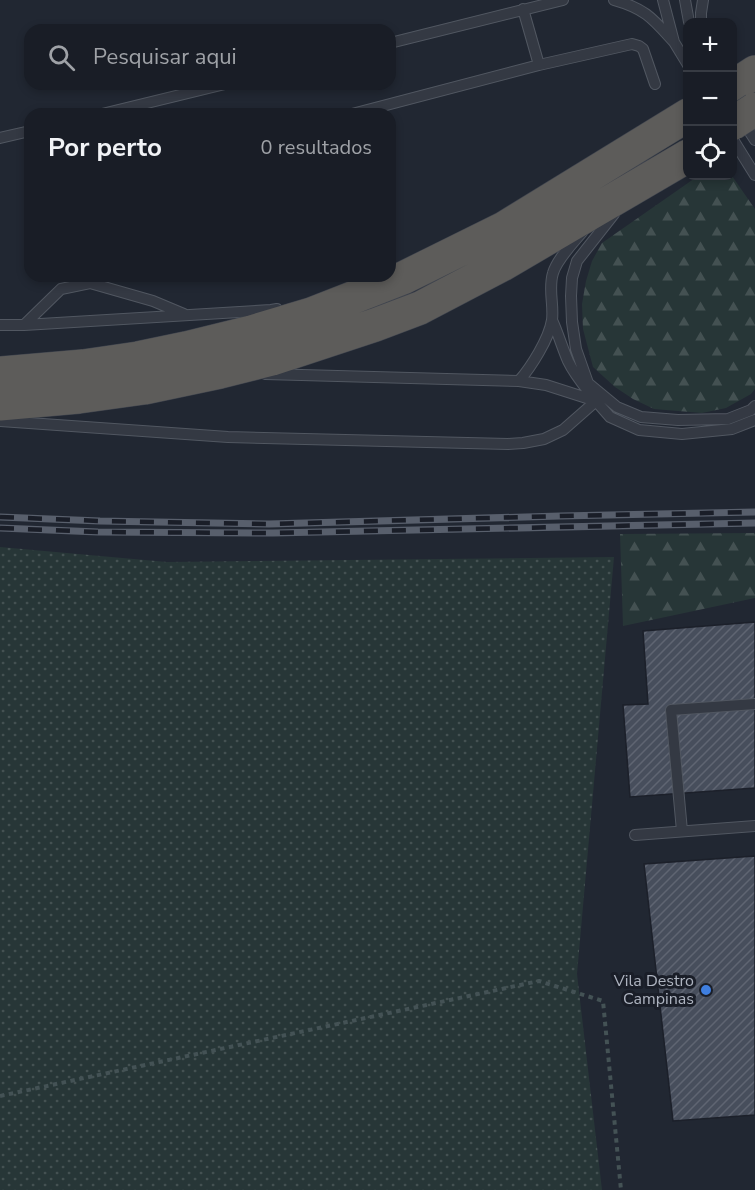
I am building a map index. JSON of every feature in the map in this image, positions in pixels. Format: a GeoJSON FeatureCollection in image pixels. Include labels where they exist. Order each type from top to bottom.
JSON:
{"type":"FeatureCollection","features":[{"type":"Feature","properties":{"kind":"highway"},"geometry":{"type":"LineString","coordinates":[[737,108],[742,91]]}},
{"type":"Feature","properties":{"kind":"highway"},"geometry":{"type":"LineString","coordinates":[[396,280],[504,228],[680,120]]}},
{"type":"Feature","properties":{"kind":"highway"},"geometry":{"type":"LineString","coordinates":[[0,404],[144,388],[220,372],[272,359],[420,308],[502,265],[683,158]]}},
{"type":"Feature","properties":{"kind":"highway"},"geometry":{"type":"LineString","coordinates":[[0,373],[83,366],[186,348],[311,314],[392,282]]}},
{"type":"Feature","properties":{"kind":"lane"},"geometry":{"type":"LineString","coordinates":[[396,41],[563,0]]}},
{"type":"Feature","properties":{"kind":"lane"},"geometry":{"type":"LineString","coordinates":[[614,0],[629,4],[649,15],[674,42],[683,57]]}},
{"type":"Feature","properties":{"kind":"lane"},"geometry":{"type":"LineString","coordinates":[[663,0],[674,42]]}},
{"type":"Feature","properties":{"kind":"lane"},"geometry":{"type":"LineString","coordinates":[[685,0],[688,18]]}},
{"type":"Feature","properties":{"kind":"lane"},"geometry":{"type":"LineString","coordinates":[[701,18],[703,0]]}},
{"type":"Feature","properties":{"kind":"lane"},"geometry":{"type":"LineString","coordinates":[[524,9],[538,65]]}},
{"type":"Feature","properties":{"kind":"lane"},"geometry":{"type":"LineString","coordinates":[[375,108],[538,65],[632,44],[643,49],[655,84]]}},
{"type":"Feature","properties":{"kind":"lane"},"geometry":{"type":"LineString","coordinates":[[127,108],[200,90]]}},
{"type":"Feature","properties":{"kind":"lane"},"geometry":{"type":"LineString","coordinates":[[742,91],[755,140]]}},
{"type":"Feature","properties":{"kind":"lane"},"geometry":{"type":"LineString","coordinates":[[0,138],[24,135]]}},
{"type":"Feature","properties":{"kind":"lane"},"geometry":{"type":"LineString","coordinates":[[737,146],[755,175]]}},
{"type":"Feature","properties":{"kind":"lane"},"geometry":{"type":"LineString","coordinates":[[636,186],[578,261],[572,278],[574,340],[588,382],[617,407],[641,417],[678,420],[728,419],[751,410],[755,406]]}},
{"type":"Feature","properties":{"kind":"lane"},"geometry":{"type":"LineString","coordinates":[[605,205],[553,271],[550,288],[552,320],[569,362],[582,383],[610,417],[639,430],[682,434],[732,429],[755,420]]}},
{"type":"Feature","properties":{"kind":"lane"},"geometry":{"type":"LineString","coordinates":[[396,280],[402,278]]}},
{"type":"Feature","properties":{"kind":"lane"},"geometry":{"type":"LineString","coordinates":[[59,282],[61,289]]}},
{"type":"Feature","properties":{"kind":"lane"},"geometry":{"type":"LineString","coordinates":[[24,325],[61,289],[81,282]]}},
{"type":"Feature","properties":{"kind":"lane"},"geometry":{"type":"LineString","coordinates":[[98,282],[187,315]]}},
{"type":"Feature","properties":{"kind":"lane"},"geometry":{"type":"LineString","coordinates":[[326,297],[386,282]]}},
{"type":"Feature","properties":{"kind":"lane"},"geometry":{"type":"LineString","coordinates":[[0,325],[271,310],[293,305]]}},
{"type":"Feature","properties":{"kind":"lane"},"geometry":{"type":"LineString","coordinates":[[519,381],[537,356],[552,320]]}},
{"type":"Feature","properties":{"kind":"lane"},"geometry":{"type":"LineString","coordinates":[[220,372],[519,381],[546,386],[596,401]]}},
{"type":"Feature","properties":{"kind":"lane"},"geometry":{"type":"LineString","coordinates":[[0,421],[228,437],[508,444],[544,439],[563,430],[596,401]]}},
{"type":"Feature","properties":{"kind":"lane"},"geometry":{"type":"LineString","coordinates":[[682,831],[671,710],[755,704]]}},
{"type":"Feature","properties":{"kind":"lane"},"geometry":{"type":"LineString","coordinates":[[635,835],[755,826]]}},
{"type":"Feature","properties":{"kind":"path"},"geometry":{"type":"LineString","coordinates":[[0,1096],[538,981],[603,1001],[621,1190]]}},
{"type":"Feature","properties":{"kind":"green space"},"geometry":{"type":"Polygon","coordinates":[[[692,180],[735,180],[755,209],[755,389],[751,394],[726,408],[702,413],[654,409],[615,387],[593,367],[583,329],[582,304],[592,261],[602,243],[692,180]]]}},
{"type":"Feature","properties":{"kind":"green space"},"geometry":{"type":"Polygon","coordinates":[[[755,533],[755,598],[623,626],[620,534],[755,533]]]}},
{"type":"Feature","properties":{"kind":"green space"},"geometry":{"type":"Polygon","coordinates":[[[0,547],[167,562],[614,557],[577,974],[602,1190],[0,1190],[0,547]]]}},
{"type":"Feature","properties":{"kind":"building"},"geometry":{"type":"Polygon","coordinates":[[[755,622],[755,788],[630,797],[623,705],[648,704],[643,631],[755,622]]]}},
{"type":"Feature","properties":{"kind":"building","name":"Vila Destro Campinas"},"geometry":{"type":"Polygon","coordinates":[[[755,856],[755,1115],[673,1121],[644,864],[755,856]]]}},
{"type":"Feature","properties":{"kind":"railway"},"geometry":{"type":"LineString","coordinates":[[0,517],[269,524],[755,512]]}},
{"type":"Feature","properties":{"kind":"railway"},"geometry":{"type":"LineString","coordinates":[[0,528],[98,532],[273,533],[755,523]]}},
{"type":"Feature","properties":{"kind":"place","name":"Vila Destro Campinas"},"geometry":{"type":"Point","coordinates":[706,990]}}]}
